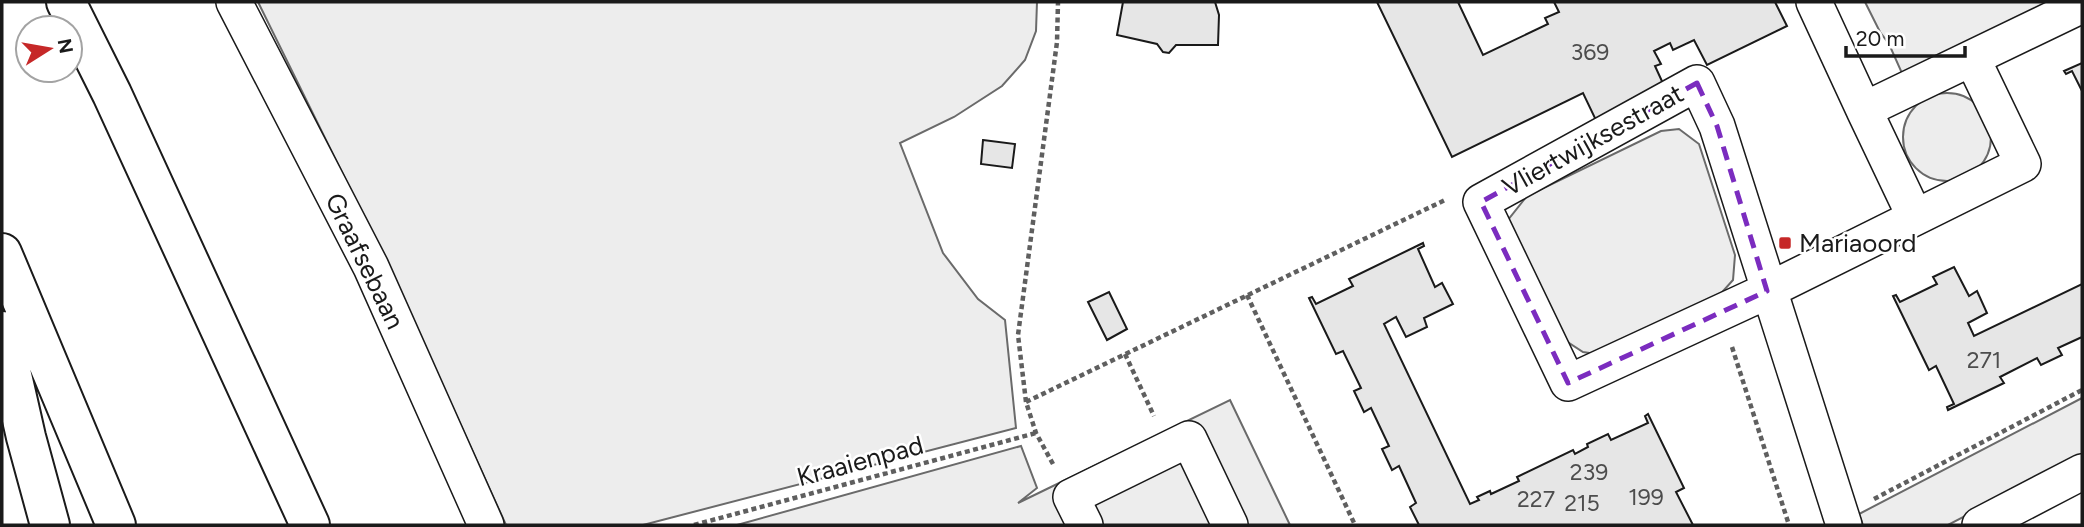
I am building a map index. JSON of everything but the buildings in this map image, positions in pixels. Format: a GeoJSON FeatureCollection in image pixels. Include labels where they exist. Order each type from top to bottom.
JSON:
{"type":"FeatureCollection","features":[{"type":"Feature","properties":{"kind":"highway"},"geometry":{"type":"LineString","coordinates":[[66,2],[112,94],[310,525]]}},
{"type":"Feature","properties":{"kind":"highway"},"geometry":{"type":"LineString","coordinates":[[2,253],[116,525]]}},
{"type":"Feature","properties":{"kind":"highway"},"geometry":{"type":"LineString","coordinates":[[2,331],[26,437],[50,525]]}},
{"type":"Feature","properties":{"kind":"street","name":"Graafsebaan"},"geometry":{"type":"LineString","coordinates":[[234,2],[371,267],[486,525]]}},
{"type":"Feature","properties":{"kind":"street"},"geometry":{"type":"LineString","coordinates":[[1814,2],[1915,216]]}},
{"type":"Feature","properties":{"kind":"street"},"geometry":{"type":"LineString","coordinates":[[1864,110],[2082,5]]}},
{"type":"Feature","properties":{"kind":"street"},"geometry":{"type":"LineString","coordinates":[[1767,291],[2023,164],[1972,58]]}},
{"type":"Feature","properties":{"kind":"street","name":"Vliertwijksestraat"},"geometry":{"type":"LineString","coordinates":[[1767,291],[1568,383],[1481,202],[1697,83],[1717,127],[1842,521]]}},
{"type":"Feature","properties":{"kind":"street"},"geometry":{"type":"LineString","coordinates":[[1079,511],[1169,449],[1189,439],[1230,525]]}},
{"type":"Feature","properties":{"kind":"street"},"geometry":{"type":"LineString","coordinates":[[1980,525],[2082,472]]}},
{"type":"Feature","properties":{"kind":"path"},"geometry":{"type":"LineString","coordinates":[[1058,2],[1057,42],[1018,335],[1026,402],[1035,433],[1079,511]]}},
{"type":"Feature","properties":{"kind":"path"},"geometry":{"type":"LineString","coordinates":[[1026,402],[1461,193],[1481,202]]}},
{"type":"Feature","properties":{"kind":"path"},"geometry":{"type":"LineString","coordinates":[[1247,295],[1355,525]]}},
{"type":"Feature","properties":{"kind":"path"},"geometry":{"type":"LineString","coordinates":[[1721,312],[1789,525]]}},
{"type":"Feature","properties":{"kind":"path"},"geometry":{"type":"LineString","coordinates":[[1125,354],[1169,449]]}},
{"type":"Feature","properties":{"kind":"path"},"geometry":{"type":"LineString","coordinates":[[1842,521],[2082,390]]}},
{"type":"Feature","properties":{"kind":"path","name":"Kraaienpad"},"geometry":{"type":"LineString","coordinates":[[694,525],[1035,433]]}},
{"type":"Feature","properties":{"kind":"highlighted area"},"geometry":{"type":"Polygon","coordinates":[[[1697,83],[1717,126],[1767,291],[1568,383],[1481,202],[1697,83]]]}},
{"type":"Feature","properties":{"kind":"shaded area"},"geometry":{"type":"Polygon","coordinates":[[[258,2],[1037,2],[1036,31],[1025,60],[1002,86],[954,117],[900,143],[943,253],[978,299],[1005,320],[1016,428],[643,525],[506,525],[393,276],[258,2]]]}},
{"type":"Feature","properties":{"kind":"shaded area"},"geometry":{"type":"Polygon","coordinates":[[[1865,2],[2082,2],[1909,89],[1889,44],[1865,2]]]}},
{"type":"Feature","properties":{"kind":"shaded area"},"geometry":{"type":"Polygon","coordinates":[[[1947,93],[1964,96],[1978,106],[1988,120],[1991,137],[1988,154],[1978,168],[1964,178],[1947,181],[1930,178],[1916,168],[1906,154],[1903,137],[1906,120],[1916,106],[1930,96],[1947,93]]]}},
{"type":"Feature","properties":{"kind":"shaded area"},"geometry":{"type":"Polygon","coordinates":[[[1679,129],[1699,144],[1735,255],[1733,280],[1716,299],[1596,354],[1583,352],[1560,337],[1508,220],[1527,196],[1661,131],[1679,129]]]}},
{"type":"Feature","properties":{"kind":"shaded area"},"geometry":{"type":"Polygon","coordinates":[[[2082,398],[2082,455],[1948,525],[1863,525],[1859,514],[2082,398]]]}},
{"type":"Feature","properties":{"kind":"shaded area"},"geometry":{"type":"Polygon","coordinates":[[[1230,400],[1290,525],[737,525],[1021,446],[1037,488],[1018,503],[1230,400]]]}},
{"type":"Feature","properties":{"kind":"place","name":"Mariaoord"},"geometry":{"type":"Point","coordinates":[1785,243]}}]}
